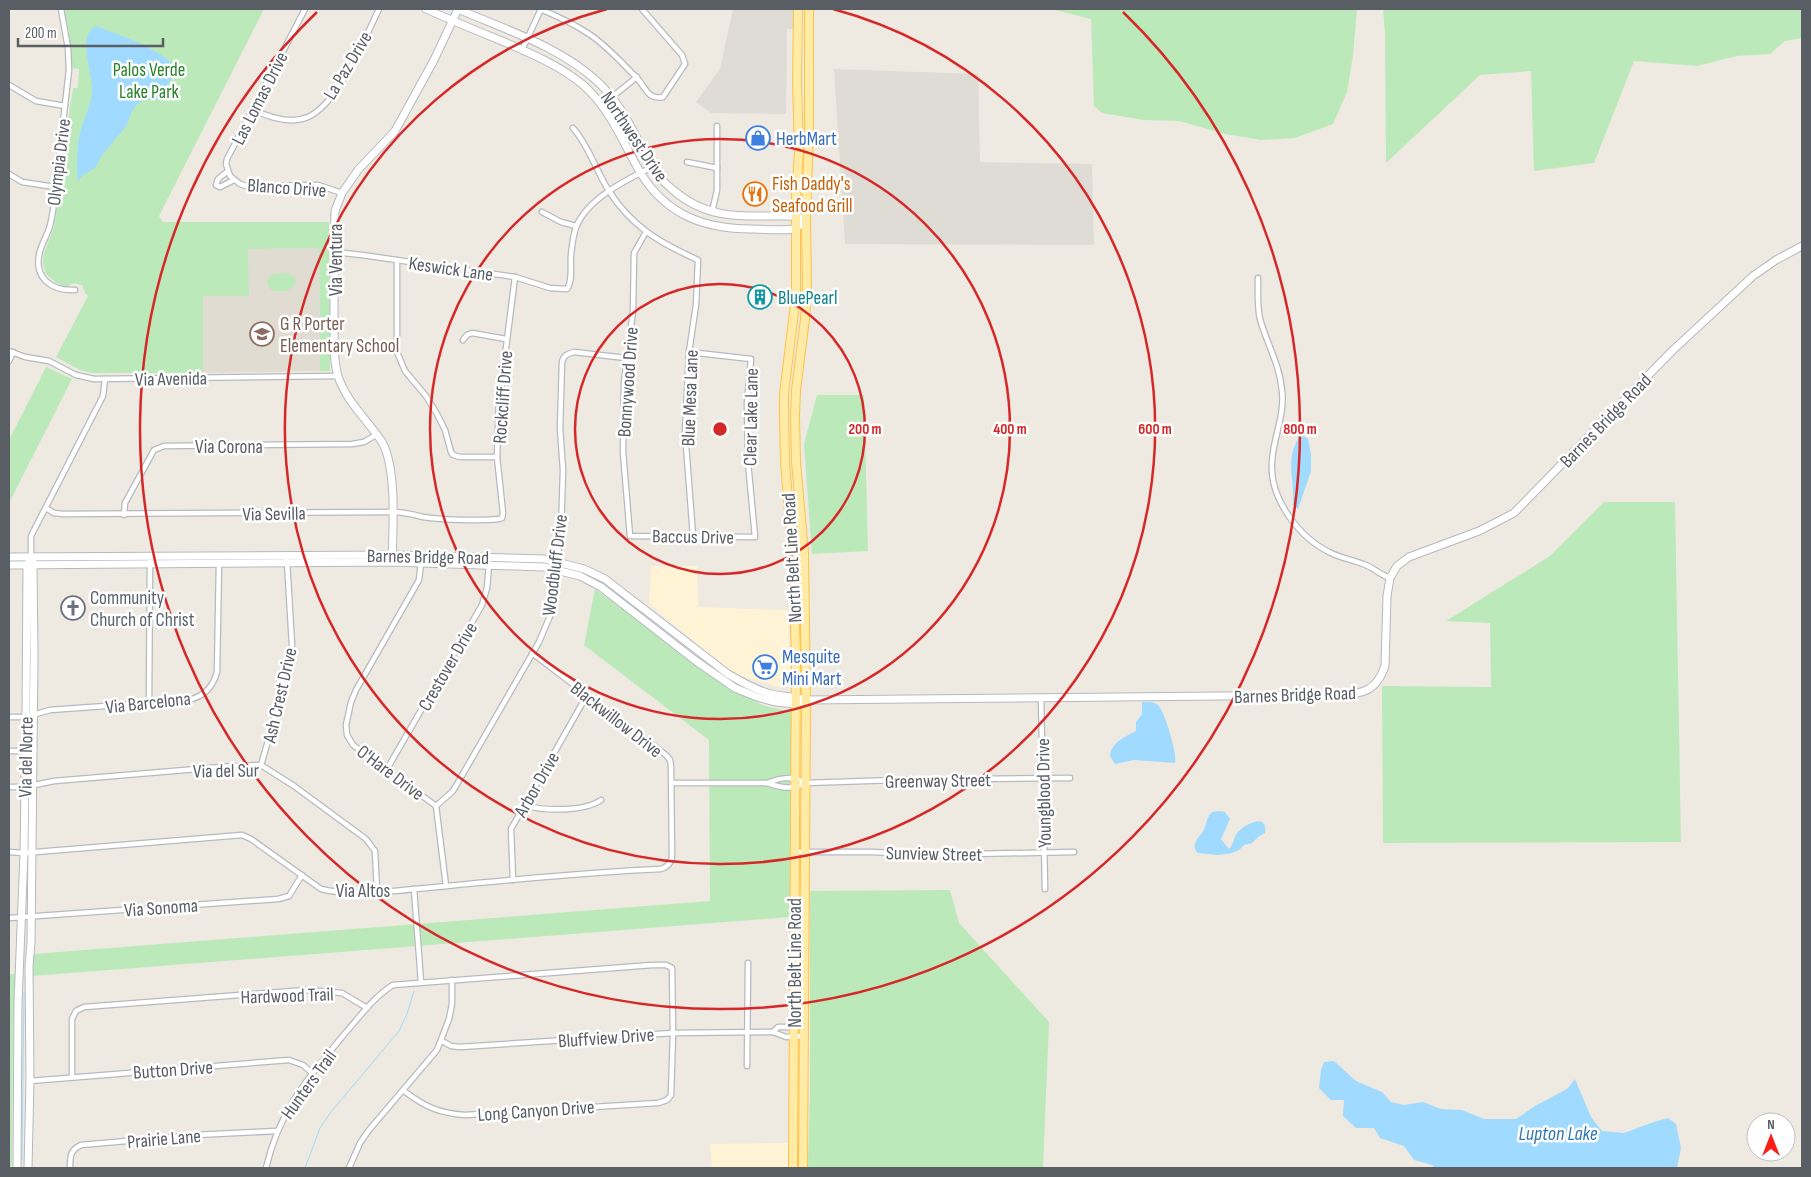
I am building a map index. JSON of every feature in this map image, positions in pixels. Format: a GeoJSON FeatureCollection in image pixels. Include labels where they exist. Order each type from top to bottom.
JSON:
{"type":"FeatureCollection","features":[{"type":"Feature","properties":{"kind":"main road"},"geometry":{"type":"LineString","coordinates":[[798,13],[809,13]]}},
{"type":"Feature","properties":{"kind":"main road","name":"North Belt Line Road"},"geometry":{"type":"LineString","coordinates":[[793,1168],[796,700],[794,581],[785,462],[784,416],[785,387],[796,296],[795,216],[799,161],[798,13]]}},
{"type":"Feature","properties":{"kind":"main road","name":"North Belt Line Road"},"geometry":{"type":"LineString","coordinates":[[803,1168],[806,700],[804,580],[796,462],[795,416],[796,390],[806,319],[809,13]]}},
{"type":"Feature","properties":{"kind":"main road"},"geometry":{"type":"LineString","coordinates":[[799,161],[808,161]]}},
{"type":"Feature","properties":{"kind":"main road"},"geometry":{"type":"LineString","coordinates":[[784,416],[795,416]]}},
{"type":"Feature","properties":{"kind":"main road"},"geometry":{"type":"LineString","coordinates":[[794,581],[804,580]]}},
{"type":"Feature","properties":{"kind":"main road"},"geometry":{"type":"LineString","coordinates":[[794,973],[805,972]]}},
{"type":"Feature","properties":{"kind":"main road"},"geometry":{"type":"LineString","coordinates":[[793,1153],[803,1153]]}},
{"type":"Feature","properties":{"kind":"street","name":"Olympia Drive"},"geometry":{"type":"LineString","coordinates":[[61,9],[68,48],[69,70],[49,228],[40,250],[38,262],[44,280],[51,286],[64,290],[75,290]]}},
{"type":"Feature","properties":{"kind":"street","name":"Las Lomas Drive"},"geometry":{"type":"LineString","coordinates":[[216,185],[218,179],[228,171],[227,159],[305,9]]}},
{"type":"Feature","properties":{"kind":"street","name":"La Paz Drive"},"geometry":{"type":"LineString","coordinates":[[252,109],[268,117],[293,120],[307,118],[318,110],[338,88],[379,9]]}},
{"type":"Feature","properties":{"kind":"street","name":"Northwest Drive"},"geometry":{"type":"LineString","coordinates":[[428,9],[522,50],[556,66],[568,74],[590,92],[602,105],[650,187],[688,217],[700,222],[729,228],[795,229]]}},
{"type":"Feature","properties":{"kind":"street","name":"Northwest Drive"},"geometry":{"type":"LineString","coordinates":[[458,9],[568,59],[587,72],[612,96],[629,122],[652,167],[677,194],[694,205],[730,216],[795,216],[806,220]]}},
{"type":"Feature","properties":{"kind":"street","name":"Via Ventura"},"geometry":{"type":"LineString","coordinates":[[392,559],[392,478],[389,462],[382,443],[354,408],[338,376],[334,347],[335,211],[342,193],[358,170],[395,131],[434,60],[458,9]]}},
{"type":"Feature","properties":{"kind":"street"},"geometry":{"type":"LineString","coordinates":[[522,50],[541,9],[570,22],[591,35],[637,77],[652,97],[657,99],[663,97],[685,64],[682,55],[642,9]]}},
{"type":"Feature","properties":{"kind":"street"},"geometry":{"type":"LineString","coordinates":[[602,105],[637,77]]}},
{"type":"Feature","properties":{"kind":"street"},"geometry":{"type":"LineString","coordinates":[[9,84],[36,101],[65,106]]}},
{"type":"Feature","properties":{"kind":"street"},"geometry":{"type":"LineString","coordinates":[[712,212],[717,190],[717,126]]}},
{"type":"Feature","properties":{"kind":"street"},"geometry":{"type":"LineString","coordinates":[[573,128],[580,136],[609,192],[637,226],[646,232]]}},
{"type":"Feature","properties":{"kind":"street"},"geometry":{"type":"LineString","coordinates":[[688,162],[717,168]]}},
{"type":"Feature","properties":{"kind":"street"},"geometry":{"type":"LineString","coordinates":[[542,212],[561,222],[576,226],[588,207],[609,192],[652,167]]}},
{"type":"Feature","properties":{"kind":"street","name":"Blanco Drive"},"geometry":{"type":"LineString","coordinates":[[228,171],[234,180],[246,186],[318,185],[342,193]]}},
{"type":"Feature","properties":{"kind":"street"},"geometry":{"type":"LineString","coordinates":[[9,174],[22,182],[55,187]]}},
{"type":"Feature","properties":{"kind":"street","name":"Blanco Drive"},"geometry":{"type":"LineString","coordinates":[[216,185],[220,187],[234,180]]}},
{"type":"Feature","properties":{"kind":"street"},"geometry":{"type":"LineString","coordinates":[[795,229],[806,220]]}},
{"type":"Feature","properties":{"kind":"street","name":"Keswick Lane"},"geometry":{"type":"LineString","coordinates":[[334,252],[515,277],[550,288],[567,289],[570,280],[573,239],[576,226]]}},
{"type":"Feature","properties":{"kind":"street","name":"Blue Mesa Lane"},"geometry":{"type":"LineString","coordinates":[[646,232],[668,246],[698,260],[696,305],[689,352],[685,432],[694,536]]}},
{"type":"Feature","properties":{"kind":"street","name":"Bonnywood Drive"},"geometry":{"type":"LineString","coordinates":[[630,536],[622,452],[626,358],[633,311],[634,253],[646,232]]}},
{"type":"Feature","properties":{"kind":"street","name":"Barnes Bridge Road"},"geometry":{"type":"LineString","coordinates":[[489,561],[544,567],[580,576],[611,595],[735,688],[768,700],[1360,694],[1375,686],[1385,666],[1387,596],[1390,578],[1397,566],[1409,558],[1479,531],[1514,513],[1672,351],[1752,276],[1802,246]]}},
{"type":"Feature","properties":{"kind":"street"},"geometry":{"type":"LineString","coordinates":[[397,260],[397,352],[405,371],[426,396],[437,414],[445,430],[450,452],[453,455],[460,457],[497,457]]}},
{"type":"Feature","properties":{"kind":"street","name":"Rockcliff Drive"},"geometry":{"type":"LineString","coordinates":[[502,518],[503,508],[497,457],[500,388],[515,277]]}},
{"type":"Feature","properties":{"kind":"street"},"geometry":{"type":"LineString","coordinates":[[1258,278],[1259,316],[1273,351],[1283,392],[1281,420],[1272,461],[1272,474],[1284,509],[1320,547],[1337,556],[1365,564],[1390,578]]}},
{"type":"Feature","properties":{"kind":"street"},"geometry":{"type":"LineString","coordinates":[[463,340],[472,333],[506,339]]}},
{"type":"Feature","properties":{"kind":"street"},"geometry":{"type":"LineString","coordinates":[[9,361],[11,352]]}},
{"type":"Feature","properties":{"kind":"street","name":"Via Avenida"},"geometry":{"type":"LineString","coordinates":[[11,352],[25,357],[49,361],[85,378],[338,376]]}},
{"type":"Feature","properties":{"kind":"street","name":"Woodbluff Drive"},"geometry":{"type":"LineString","coordinates":[[436,806],[453,791],[545,630],[550,616],[561,532],[562,470],[560,428],[562,362],[564,357],[574,352],[626,358]]}},
{"type":"Feature","properties":{"kind":"street","name":"Clear Lake Lane"},"geometry":{"type":"LineString","coordinates":[[689,352],[751,359],[747,404],[748,462],[755,537]]}},
{"type":"Feature","properties":{"kind":"street","name":"Via del Norte"},"geometry":{"type":"LineString","coordinates":[[17,1168],[18,1021],[30,716],[31,536],[103,396],[105,379]]}},
{"type":"Feature","properties":{"kind":"street","name":"Via Corona"},"geometry":{"type":"LineString","coordinates":[[124,515],[125,503],[154,450],[164,446],[352,444],[364,442],[376,435]]}},
{"type":"Feature","properties":{"kind":"street","name":"Via Sevilla"},"geometry":{"type":"LineString","coordinates":[[46,508],[54,513],[63,514],[410,512],[424,517],[438,518],[494,520],[502,518]]}},
{"type":"Feature","properties":{"kind":"street","name":"Baccus Drive"},"geometry":{"type":"LineString","coordinates":[[630,536],[755,537]]}},
{"type":"Feature","properties":{"kind":"street","name":"Via Barcelona"},"geometry":{"type":"LineString","coordinates":[[9,717],[30,716],[50,710],[149,704],[198,698],[215,681],[217,672],[219,555]]}},
{"type":"Feature","properties":{"kind":"street","name":"Barnes Bridge Road"},"geometry":{"type":"LineString","coordinates":[[9,557],[286,555],[489,561],[545,559],[557,561],[600,576],[745,685],[770,694],[796,700]]}},
{"type":"Feature","properties":{"kind":"street","name":"Ash Crest Drive"},"geometry":{"type":"LineString","coordinates":[[261,765],[289,669],[292,645],[286,555]]}},
{"type":"Feature","properties":{"kind":"street"},"geometry":{"type":"LineString","coordinates":[[149,704],[150,556]]}},
{"type":"Feature","properties":{"kind":"street","name":"Barnes Bridge Road"},"geometry":{"type":"LineString","coordinates":[[9,565],[287,563],[392,559]]}},
{"type":"Feature","properties":{"kind":"street","name":"O'Hare Drive"},"geometry":{"type":"LineString","coordinates":[[421,559],[419,580],[356,690],[346,725],[347,735],[353,745],[436,806],[446,886]]}},
{"type":"Feature","properties":{"kind":"street","name":"Crestover Drive"},"geometry":{"type":"LineString","coordinates":[[387,769],[482,605],[487,588],[489,561]]}},
{"type":"Feature","properties":{"kind":"street"},"geometry":{"type":"LineString","coordinates":[[611,595],[616,588]]}},
{"type":"Feature","properties":{"kind":"street"},"geometry":{"type":"LineString","coordinates":[[654,627],[659,621]]}},
{"type":"Feature","properties":{"kind":"street","name":"Blackwillow Drive"},"geometry":{"type":"LineString","coordinates":[[532,653],[666,755],[670,760],[672,782],[671,860]]}},
{"type":"Feature","properties":{"kind":"street","name":"Arbor Drive"},"geometry":{"type":"LineString","coordinates":[[513,880],[510,829],[587,695]]}},
{"type":"Feature","properties":{"kind":"street","name":"Youngblood Drive"},"geometry":{"type":"LineString","coordinates":[[1041,697],[1045,889]]}},
{"type":"Feature","properties":{"kind":"street","name":"Via del Norte"},"geometry":{"type":"LineString","coordinates":[[28,1168],[30,1081],[29,966],[32,852],[25,751],[30,716]]}},
{"type":"Feature","properties":{"kind":"street"},"geometry":{"type":"LineString","coordinates":[[9,751],[25,751]]}},
{"type":"Feature","properties":{"kind":"street","name":"Via del Sur"},"geometry":{"type":"LineString","coordinates":[[9,787],[28,786],[54,781],[261,765],[294,786],[366,838],[375,851],[378,891]]}},
{"type":"Feature","properties":{"kind":"street"},"geometry":{"type":"LineString","coordinates":[[767,783],[780,778],[795,778],[806,783]]}},
{"type":"Feature","properties":{"kind":"street","name":"Greenway Street"},"geometry":{"type":"LineString","coordinates":[[806,783],[1070,778]]}},
{"type":"Feature","properties":{"kind":"street"},"geometry":{"type":"LineString","coordinates":[[672,782],[767,783],[780,787],[796,788],[806,783]]}},
{"type":"Feature","properties":{"kind":"street"},"geometry":{"type":"LineString","coordinates":[[524,805],[536,809],[588,807],[600,800]]}},
{"type":"Feature","properties":{"kind":"street","name":"Via Altos"},"geometry":{"type":"LineString","coordinates":[[9,852],[24,853],[242,835],[321,889],[333,892],[414,889],[661,869],[669,864],[671,860]]}},
{"type":"Feature","properties":{"kind":"street","name":"Sunview Street"},"geometry":{"type":"LineString","coordinates":[[795,852],[873,852],[922,855],[1074,852]]}},
{"type":"Feature","properties":{"kind":"street","name":"Via Sonoma"},"geometry":{"type":"LineString","coordinates":[[9,918],[31,918],[278,899],[289,896],[302,875]]}},
{"type":"Feature","properties":{"kind":"street"},"geometry":{"type":"LineString","coordinates":[[414,889],[421,982]]}},
{"type":"Feature","properties":{"kind":"street"},"geometry":{"type":"LineString","coordinates":[[747,1066],[748,963]]}},
{"type":"Feature","properties":{"kind":"street"},"geometry":{"type":"LineString","coordinates":[[367,1008],[385,989],[393,984],[666,965],[672,968],[673,1033]]}},
{"type":"Feature","properties":{"kind":"street"},"geometry":{"type":"LineString","coordinates":[[349,1168],[360,1143],[369,1130],[431,1058],[442,1041],[451,1009],[452,980]]}},
{"type":"Feature","properties":{"kind":"street","name":"Hardwood Trail"},"geometry":{"type":"LineString","coordinates":[[72,1076],[72,1019],[76,1010],[84,1008],[306,990],[342,993],[367,1008]]}},
{"type":"Feature","properties":{"kind":"street","name":"Hunters Trail"},"geometry":{"type":"LineString","coordinates":[[266,1168],[276,1131],[293,1099],[312,1073],[367,1008]]}},
{"type":"Feature","properties":{"kind":"street","name":"Bluffview Drive"},"geometry":{"type":"LineString","coordinates":[[772,1032],[778,1028],[804,1027]]}},
{"type":"Feature","properties":{"kind":"street","name":"Bluffview Drive"},"geometry":{"type":"LineString","coordinates":[[442,1041],[451,1046],[460,1047],[673,1033],[772,1032],[786,1037],[804,1036]]}},
{"type":"Feature","properties":{"kind":"street","name":"Long Canyon Drive"},"geometry":{"type":"LineString","coordinates":[[404,1090],[418,1102],[439,1111],[465,1115],[658,1103],[667,1100],[670,1094],[673,1033]]}},
{"type":"Feature","properties":{"kind":"street","name":"Button Drive"},"geometry":{"type":"LineString","coordinates":[[30,1081],[72,1076],[289,1060],[303,1065],[312,1073]]}},
{"type":"Feature","properties":{"kind":"street","name":"Prairie Lane"},"geometry":{"type":"LineString","coordinates":[[70,1168],[72,1152],[81,1145],[195,1135],[276,1131]]}},
{"type":"Feature","properties":{"kind":"shaded area"},"geometry":{"type":"Polygon","coordinates":[[[733,9],[794,9],[794,29],[787,29],[786,114],[711,113],[696,102],[720,69],[733,9]]]}},
{"type":"Feature","properties":{"kind":"shaded area"},"geometry":{"type":"Polygon","coordinates":[[[834,69],[978,74],[980,162],[1092,164],[1094,245],[845,244],[834,69]]]}},
{"type":"Feature","properties":{"kind":"shaded area","name":"G R Porter Elementary School"},"geometry":{"type":"Polygon","coordinates":[[[319,248],[320,371],[203,373],[203,296],[248,296],[248,249],[319,248]]]}},
{"type":"Feature","properties":{"kind":"shaded area"},"geometry":{"type":"Polygon","coordinates":[[[651,566],[697,566],[698,607],[788,610],[790,686],[778,687],[739,675],[723,666],[649,604],[651,566]]]}},
{"type":"Feature","properties":{"kind":"shaded area"},"geometry":{"type":"Polygon","coordinates":[[[790,1143],[789,1168],[712,1168],[710,1144],[790,1143]]]}},
{"type":"Feature","properties":{"kind":"green space","name":"Palos Verde Lake Park"},"geometry":{"type":"Polygon","coordinates":[[[64,9],[264,9],[159,216],[163,222],[329,222],[330,371],[320,371],[319,248],[248,249],[249,296],[203,296],[203,373],[92,373],[80,370],[56,357],[88,296],[82,285],[73,284],[66,288],[55,282],[46,274],[43,263],[44,253],[54,227],[73,88],[78,88],[79,69],[73,68],[72,64],[69,32],[64,9]]]}},
{"type":"Feature","properties":{"kind":"green space"},"geometry":{"type":"Polygon","coordinates":[[[1051,9],[1357,9],[1353,55],[1347,92],[1333,124],[1295,138],[1261,140],[1225,134],[1179,121],[1144,120],[1102,113],[1094,106],[1091,19],[1051,9]]]}},
{"type":"Feature","properties":{"kind":"green space"},"geometry":{"type":"Polygon","coordinates":[[[1383,9],[1802,9],[1802,38],[1785,41],[1770,54],[1737,56],[1697,66],[1634,61],[1594,163],[1534,171],[1531,71],[1480,75],[1386,163],[1385,33],[1383,9]]]}},
{"type":"Feature","properties":{"kind":"green space"},"geometry":{"type":"Polygon","coordinates":[[[287,273],[296,280],[296,284],[293,287],[282,291],[270,289],[267,283],[269,277],[275,274],[287,273]]]}},
{"type":"Feature","properties":{"kind":"green space"},"geometry":{"type":"Polygon","coordinates":[[[46,367],[72,379],[9,503],[9,440],[46,367]]]}},
{"type":"Feature","properties":{"kind":"green space"},"geometry":{"type":"Polygon","coordinates":[[[817,395],[864,395],[868,551],[812,554],[804,444],[817,395]]]}},
{"type":"Feature","properties":{"kind":"green space"},"geometry":{"type":"Polygon","coordinates":[[[1604,502],[1675,502],[1681,842],[1383,843],[1382,686],[1491,687],[1490,623],[1446,621],[1550,556],[1604,502]]]}},
{"type":"Feature","properties":{"kind":"green space"},"geometry":{"type":"Polygon","coordinates":[[[595,589],[738,693],[765,706],[792,712],[790,917],[32,976],[32,956],[34,954],[710,901],[709,740],[584,645],[595,589]]]}},
{"type":"Feature","properties":{"kind":"green space"},"geometry":{"type":"Polygon","coordinates":[[[950,890],[959,923],[1049,1022],[1043,1168],[808,1168],[810,891],[950,890]]]}},
{"type":"Feature","properties":{"kind":"green space"},"geometry":{"type":"Polygon","coordinates":[[[9,974],[17,974],[13,1023],[12,1163],[10,1168],[9,974]]]}},
{"type":"Feature","properties":{"kind":"water"},"geometry":{"type":"Polygon","coordinates":[[[96,26],[154,50],[172,64],[177,72],[158,100],[144,100],[137,104],[131,113],[127,125],[103,154],[95,168],[83,175],[78,181],[78,144],[92,91],[86,46],[90,31],[96,26]]]}},
{"type":"Feature","properties":{"kind":"water"},"geometry":{"type":"Polygon","coordinates":[[[1300,436],[1308,439],[1311,454],[1311,471],[1298,509],[1293,505],[1291,461],[1292,453],[1300,436]]]}},
{"type":"Feature","properties":{"kind":"water"},"geometry":{"type":"Polygon","coordinates":[[[1142,702],[1155,703],[1161,709],[1173,742],[1175,763],[1134,760],[1115,764],[1110,756],[1116,744],[1136,731],[1136,722],[1142,714],[1142,702]]]}},
{"type":"Feature","properties":{"kind":"water"},"geometry":{"type":"Polygon","coordinates":[[[1212,812],[1225,812],[1230,819],[1221,839],[1229,849],[1237,833],[1256,821],[1263,823],[1265,833],[1252,843],[1244,845],[1232,853],[1218,855],[1198,853],[1195,847],[1197,839],[1212,812]]]}},
{"type":"Feature","properties":{"kind":"water","name":"Lupton Lake"},"geometry":{"type":"Polygon","coordinates":[[[1334,1061],[1356,1081],[1382,1092],[1391,1102],[1404,1105],[1423,1102],[1441,1109],[1462,1110],[1484,1119],[1516,1119],[1535,1106],[1567,1089],[1575,1079],[1591,1117],[1602,1131],[1624,1133],[1668,1118],[1676,1124],[1681,1148],[1677,1168],[1435,1168],[1432,1165],[1414,1160],[1404,1146],[1380,1138],[1374,1128],[1356,1128],[1343,1116],[1344,1100],[1331,1100],[1319,1088],[1324,1062],[1334,1061]]]}},
{"type":"Feature","properties":{"kind":"waterway"},"geometry":{"type":"LineString","coordinates":[[305,1168],[320,1128],[331,1112],[399,1031],[407,1014],[414,991]]}},
{"type":"Feature","properties":{"kind":"waterway"},"geometry":{"type":"LineString","coordinates":[[22,1160],[24,993]]}},
{"type":"Feature","properties":{"kind":"place","name":"HerbMart"},"geometry":{"type":"Point","coordinates":[758,138]}},
{"type":"Feature","properties":{"kind":"place","name":"Fish Daddy's Seafood Grill"},"geometry":{"type":"Point","coordinates":[755,194]}},
{"type":"Feature","properties":{"kind":"place","name":"BluePearl"},"geometry":{"type":"Point","coordinates":[760,297]}},
{"type":"Feature","properties":{"kind":"place","name":"G R Porter Elementary School"},"geometry":{"type":"Point","coordinates":[262,334]}},
{"type":"Feature","properties":{"kind":"place","name":"Community Church of Christ"},"geometry":{"type":"Point","coordinates":[73,608]}},
{"type":"Feature","properties":{"kind":"place","name":"Mesquite Mini Mart"},"geometry":{"type":"Point","coordinates":[765,667]}}]}
